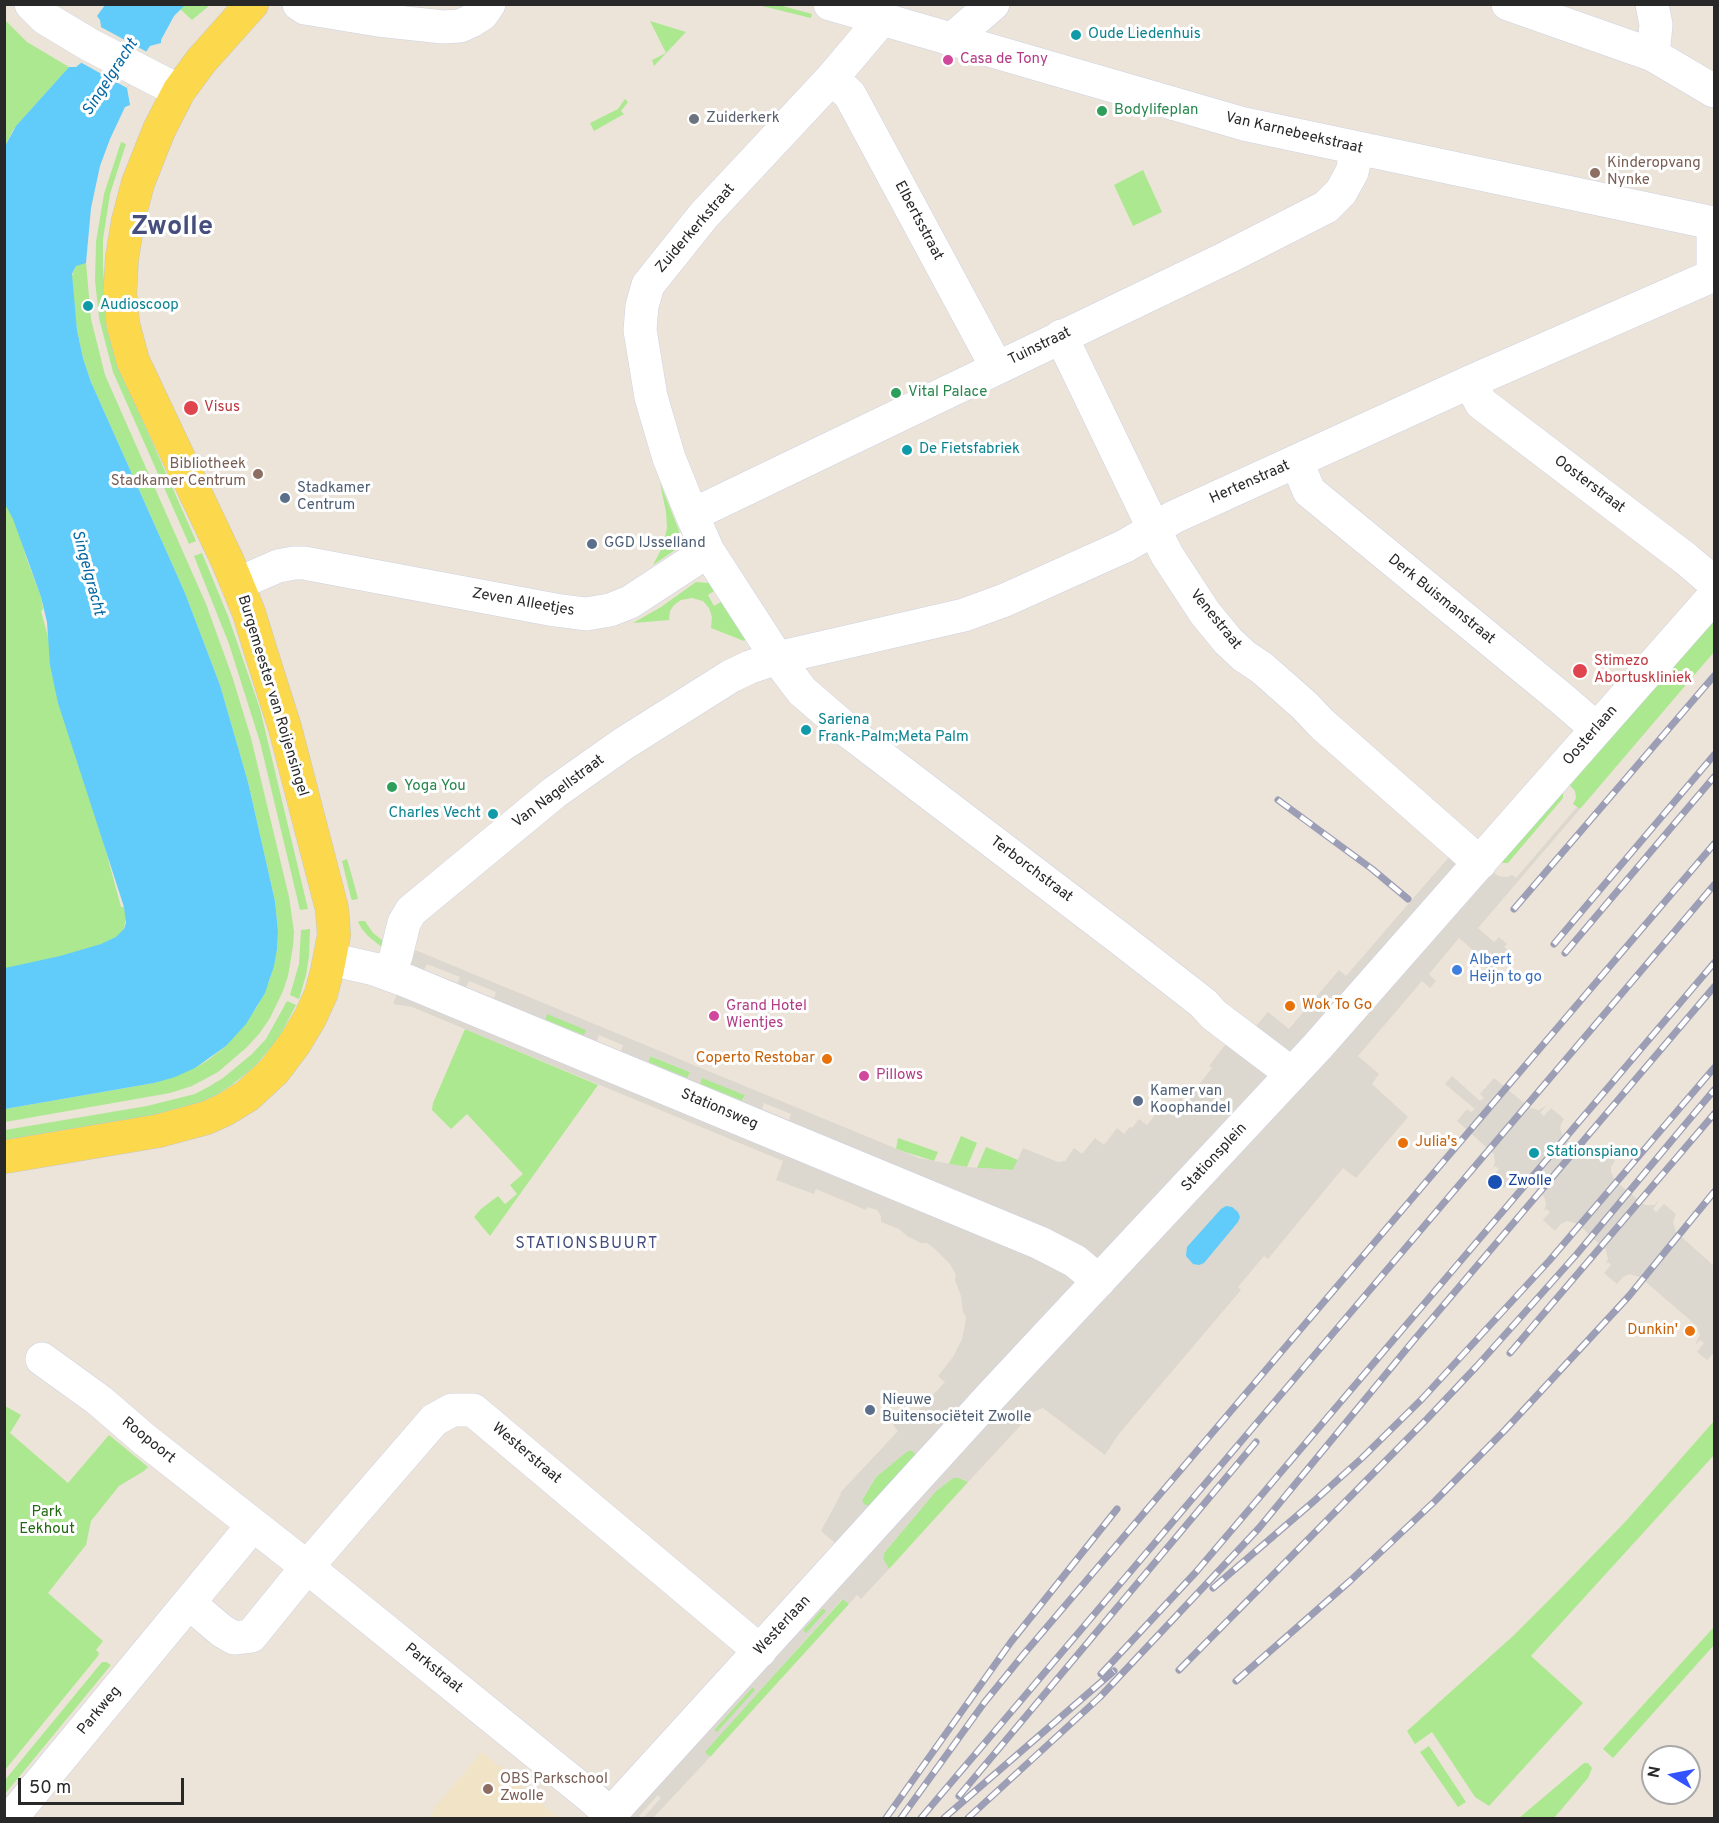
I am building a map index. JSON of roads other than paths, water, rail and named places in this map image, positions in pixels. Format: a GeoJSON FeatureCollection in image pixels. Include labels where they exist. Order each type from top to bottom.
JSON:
{"type":"FeatureCollection","features":[{"type":"Feature","properties":{"kind":"main road","name":"Burgemeester van Roijensingel"},"geometry":{"type":"LineString","coordinates":[[4,1158],[177,1127],[206,1118],[241,1100],[261,1085],[274,1071],[304,1030],[321,994],[330,959],[334,935],[332,909],[285,728],[237,584],[133,361],[123,324],[120,292],[128,220],[138,183],[159,130],[179,91],[201,61],[252,4]]}},
{"type":"Feature","properties":{"kind":"street"},"geometry":{"type":"LineString","coordinates":[[31,4],[45,18],[90,45],[179,91]]}},
{"type":"Feature","properties":{"kind":"street"},"geometry":{"type":"LineString","coordinates":[[299,4],[305,8],[378,20],[442,27],[460,26],[471,21],[482,14],[489,4]]}},
{"type":"Feature","properties":{"kind":"street","name":"Van Karnebeekstraat"},"geometry":{"type":"LineString","coordinates":[[830,4],[1244,124],[1713,223],[1714,275]]}},
{"type":"Feature","properties":{"kind":"street"},"geometry":{"type":"LineString","coordinates":[[951,40],[993,4]]}},
{"type":"Feature","properties":{"kind":"street"},"geometry":{"type":"LineString","coordinates":[[1508,4],[1653,56],[1713,90]]}},
{"type":"Feature","properties":{"kind":"street"},"geometry":{"type":"LineString","coordinates":[[1652,4],[1656,25],[1653,56]]}},
{"type":"Feature","properties":{"kind":"street","name":"Zuiderkerkstraat"},"geometry":{"type":"LineString","coordinates":[[708,551],[669,458],[651,397],[640,330],[642,306],[648,285],[704,215],[832,78],[881,20]]}},
{"type":"Feature","properties":{"kind":"street","name":"Elbertsstraat"},"geometry":{"type":"LineString","coordinates":[[832,78],[850,96],[997,368]]}},
{"type":"Feature","properties":{"kind":"street","name":"Tuinstraat"},"geometry":{"type":"LineString","coordinates":[[692,515],[1228,257],[1326,207],[1341,192],[1352,172],[1357,149]]}},
{"type":"Feature","properties":{"kind":"street","name":"Hertenstraat"},"geometry":{"type":"LineString","coordinates":[[777,658],[964,615],[1016,595],[1125,546],[1174,517],[1470,382],[1714,275]]}},
{"type":"Feature","properties":{"kind":"street","name":"Venestraat"},"geometry":{"type":"LineString","coordinates":[[1061,336],[1154,529],[1205,613],[1228,641],[1305,706],[1473,870]]}},
{"type":"Feature","properties":{"kind":"street","name":"Oosterstraat"},"geometry":{"type":"LineString","coordinates":[[1470,382],[1481,403],[1677,552],[1714,583]]}},
{"type":"Feature","properties":{"kind":"street","name":"Derk Buismanstraat"},"geometry":{"type":"LineString","coordinates":[[1297,462],[1309,491],[1597,729]]}},
{"type":"Feature","properties":{"kind":"street"},"geometry":{"type":"LineString","coordinates":[[708,551],[777,658]]}},
{"type":"Feature","properties":{"kind":"street","name":"Zeven Alleetjes"},"geometry":{"type":"LineString","coordinates":[[237,584],[278,566],[304,563],[586,614],[610,610],[630,602],[708,551]]}},
{"type":"Feature","properties":{"kind":"street","name":"Oosterlaan"},"geometry":{"type":"LineString","coordinates":[[1473,870],[1714,596]]}},
{"type":"Feature","properties":{"kind":"street","name":"Van Nagellstraat"},"geometry":{"type":"LineString","coordinates":[[388,974],[396,956],[404,923],[411,911],[531,811],[614,750],[673,711],[741,672],[777,658]]}},
{"type":"Feature","properties":{"kind":"street","name":"Terborchstraat"},"geometry":{"type":"LineString","coordinates":[[777,658],[802,691],[853,735],[1167,975],[1203,1003],[1214,1015],[1292,1074]]}},
{"type":"Feature","properties":{"kind":"street","name":"Stationsplein"},"geometry":{"type":"LineString","coordinates":[[958,1433],[1292,1074],[1473,870]]}},
{"type":"Feature","properties":{"kind":"street","name":"Stationsweg"},"geometry":{"type":"LineString","coordinates":[[330,959],[388,974],[1040,1243],[1075,1262],[1099,1281]]}},
{"type":"Feature","properties":{"kind":"street","name":"Roopoort"},"geometry":{"type":"LineString","coordinates":[[42,1359],[100,1401],[144,1439],[253,1525]]}},
{"type":"Feature","properties":{"kind":"street","name":"Westerstraat"},"geometry":{"type":"LineString","coordinates":[[307,1567],[434,1420],[452,1410],[473,1410],[760,1651]]}},
{"type":"Feature","properties":{"kind":"street","name":"Westerlaan"},"geometry":{"type":"LineString","coordinates":[[609,1817],[958,1433]]}},
{"type":"Feature","properties":{"kind":"street","name":"Parkstraat"},"geometry":{"type":"LineString","coordinates":[[253,1525],[591,1797],[609,1817]]}},
{"type":"Feature","properties":{"kind":"street","name":"Parkweg"},"geometry":{"type":"LineString","coordinates":[[11,1818],[253,1525]]}},
{"type":"Feature","properties":{"kind":"street"},"geometry":{"type":"LineString","coordinates":[[189,1604],[234,1638],[251,1636],[307,1567]]}},
{"type":"Feature","properties":{"kind":"water","name":"Singelgracht"},"geometry":{"type":"Polygon","coordinates":[[[105,5],[185,5],[174,16],[161,43],[150,46],[146,52],[127,88],[130,105],[125,107],[100,166],[91,208],[86,263],[76,266],[72,274],[77,330],[91,382],[185,593],[220,685],[248,782],[275,901],[277,949],[265,993],[246,1024],[226,1046],[195,1068],[154,1083],[5,1109],[5,968],[101,944],[116,937],[124,929],[126,923],[124,907],[58,703],[50,665],[47,622],[41,597],[13,519],[5,504],[5,146],[16,126],[69,67],[76,67],[81,63],[101,26],[97,16],[105,5]]]}},
{"type":"Feature","properties":{"kind":"water"},"geometry":{"type":"Polygon","coordinates":[[[1226,1206],[1238,1212],[1240,1217],[1238,1222],[1204,1263],[1193,1264],[1186,1256],[1187,1247],[1226,1206]]]}},
{"type":"Feature","properties":{"kind":"railway"},"geometry":{"type":"LineString","coordinates":[[1514,909],[1714,676]]}},
{"type":"Feature","properties":{"kind":"railway"},"geometry":{"type":"LineString","coordinates":[[1554,944],[1714,755]]}},
{"type":"Feature","properties":{"kind":"railway"},"geometry":{"type":"LineString","coordinates":[[1565,953],[1714,777]]}},
{"type":"Feature","properties":{"kind":"railway"},"geometry":{"type":"LineString","coordinates":[[1278,800],[1372,869],[1408,899]]}},
{"type":"Feature","properties":{"kind":"railway"},"geometry":{"type":"LineString","coordinates":[[901,1818],[984,1703],[1023,1655],[1714,844]]}},
{"type":"Feature","properties":{"kind":"railway"},"geometry":{"type":"LineString","coordinates":[[921,1818],[1714,885]]}},
{"type":"Feature","properties":{"kind":"railway"},"geometry":{"type":"LineString","coordinates":[[1101,1674],[1196,1572],[1714,963]]}},
{"type":"Feature","properties":{"kind":"railway"},"geometry":{"type":"LineString","coordinates":[[968,1818],[1100,1697],[1259,1528],[1414,1340],[1714,987]]}},
{"type":"Feature","properties":{"kind":"railway"},"geometry":{"type":"LineString","coordinates":[[1213,1588],[1362,1458],[1422,1399],[1549,1261],[1714,1068]]}},
{"type":"Feature","properties":{"kind":"railway"},"geometry":{"type":"LineString","coordinates":[[1179,1670],[1477,1366],[1576,1255],[1714,1090]]}},
{"type":"Feature","properties":{"kind":"railway"},"geometry":{"type":"LineString","coordinates":[[1510,1353],[1714,1114]]}},
{"type":"Feature","properties":{"kind":"railway"},"geometry":{"type":"LineString","coordinates":[[1236,1681],[1350,1581],[1435,1501],[1505,1430],[1629,1296],[1714,1192]]}},
{"type":"Feature","properties":{"kind":"railway"},"geometry":{"type":"LineString","coordinates":[[959,1796],[1256,1442]]}},
{"type":"Feature","properties":{"kind":"railway"},"geometry":{"type":"LineString","coordinates":[[886,1818],[1011,1642],[1117,1509]]}},
{"type":"Feature","properties":{"kind":"railway"},"geometry":{"type":"LineString","coordinates":[[944,1818],[1114,1671]]}},
{"type":"Feature","properties":{"kind":"place","name":"Oude Liedenhuis"},"geometry":{"type":"Point","coordinates":[1076,35]}},
{"type":"Feature","properties":{"kind":"place","name":"Casa de Tony"},"geometry":{"type":"Point","coordinates":[948,60]}},
{"type":"Feature","properties":{"kind":"place","name":"Bodylifeplan"},"geometry":{"type":"Point","coordinates":[1102,111]}},
{"type":"Feature","properties":{"kind":"place","name":"Zuiderkerk"},"geometry":{"type":"Point","coordinates":[694,119]}},
{"type":"Feature","properties":{"kind":"place","name":"Kinderopvang Nynke"},"geometry":{"type":"Point","coordinates":[1595,173]}},
{"type":"Feature","properties":{"kind":"place","name":"Audioscoop"},"geometry":{"type":"Point","coordinates":[88,306]}},
{"type":"Feature","properties":{"kind":"place","name":"Vital Palace"},"geometry":{"type":"Point","coordinates":[896,393]}},
{"type":"Feature","properties":{"kind":"place","name":"Visus"},"geometry":{"type":"Point","coordinates":[191,408]}},
{"type":"Feature","properties":{"kind":"place","name":"De Fietsfabriek"},"geometry":{"type":"Point","coordinates":[907,450]}},
{"type":"Feature","properties":{"kind":"place","name":"Bibliotheek Stadkamer Centrum"},"geometry":{"type":"Point","coordinates":[258,474]}},
{"type":"Feature","properties":{"kind":"place","name":"Stadkamer Centrum"},"geometry":{"type":"Point","coordinates":[285,498]}},
{"type":"Feature","properties":{"kind":"place","name":"GGD IJsselland"},"geometry":{"type":"Point","coordinates":[592,544]}},
{"type":"Feature","properties":{"kind":"place","name":"Stimezo Abortuskliniek"},"geometry":{"type":"Point","coordinates":[1580,671]}},
{"type":"Feature","properties":{"kind":"place","name":"Sariena Frank-Palm;Meta Palm"},"geometry":{"type":"Point","coordinates":[806,730]}},
{"type":"Feature","properties":{"kind":"place","name":"Yoga You"},"geometry":{"type":"Point","coordinates":[392,787]}},
{"type":"Feature","properties":{"kind":"place","name":"Charles Vecht"},"geometry":{"type":"Point","coordinates":[493,814]}},
{"type":"Feature","properties":{"kind":"place","name":"Albert Heijn to go"},"geometry":{"type":"Point","coordinates":[1457,970]}},
{"type":"Feature","properties":{"kind":"place","name":"Wok To Go"},"geometry":{"type":"Point","coordinates":[1290,1006]}},
{"type":"Feature","properties":{"kind":"place","name":"Grand Hotel Wientjes"},"geometry":{"type":"Point","coordinates":[714,1016]}},
{"type":"Feature","properties":{"kind":"place","name":"Coperto Restobar"},"geometry":{"type":"Point","coordinates":[827,1059]}},
{"type":"Feature","properties":{"kind":"place","name":"Pillows"},"geometry":{"type":"Point","coordinates":[864,1076]}},
{"type":"Feature","properties":{"kind":"place","name":"Kamer van Koophandel"},"geometry":{"type":"Point","coordinates":[1138,1101]}},
{"type":"Feature","properties":{"kind":"place","name":"Julia's"},"geometry":{"type":"Point","coordinates":[1403,1143]}},
{"type":"Feature","properties":{"kind":"place","name":"Stationspiano"},"geometry":{"type":"Point","coordinates":[1534,1153]}},
{"type":"Feature","properties":{"kind":"place","name":"Zwolle"},"geometry":{"type":"Point","coordinates":[1495,1182]}},
{"type":"Feature","properties":{"kind":"place","name":"Dunkin'"},"geometry":{"type":"Point","coordinates":[1690,1331]}},
{"type":"Feature","properties":{"kind":"place","name":"Nieuwe Buitensociëteit Zwolle"},"geometry":{"type":"Point","coordinates":[870,1410]}},
{"type":"Feature","properties":{"kind":"place","name":"OBS Parkschool Zwolle"},"geometry":{"type":"Point","coordinates":[488,1789]}},
{"type":"Feature","properties":{"kind":"district","name":"Zwolle"},"geometry":{"type":"Point","coordinates":[172,229]}},
{"type":"Feature","properties":{"kind":"district","name":"STATIONSBUURT"},"geometry":{"type":"Point","coordinates":[587,1245]}},
{"type":"Feature","properties":{"kind":"park label","name":"Park Eekhout"},"geometry":{"type":"Point","coordinates":[47,1522]}}]}
